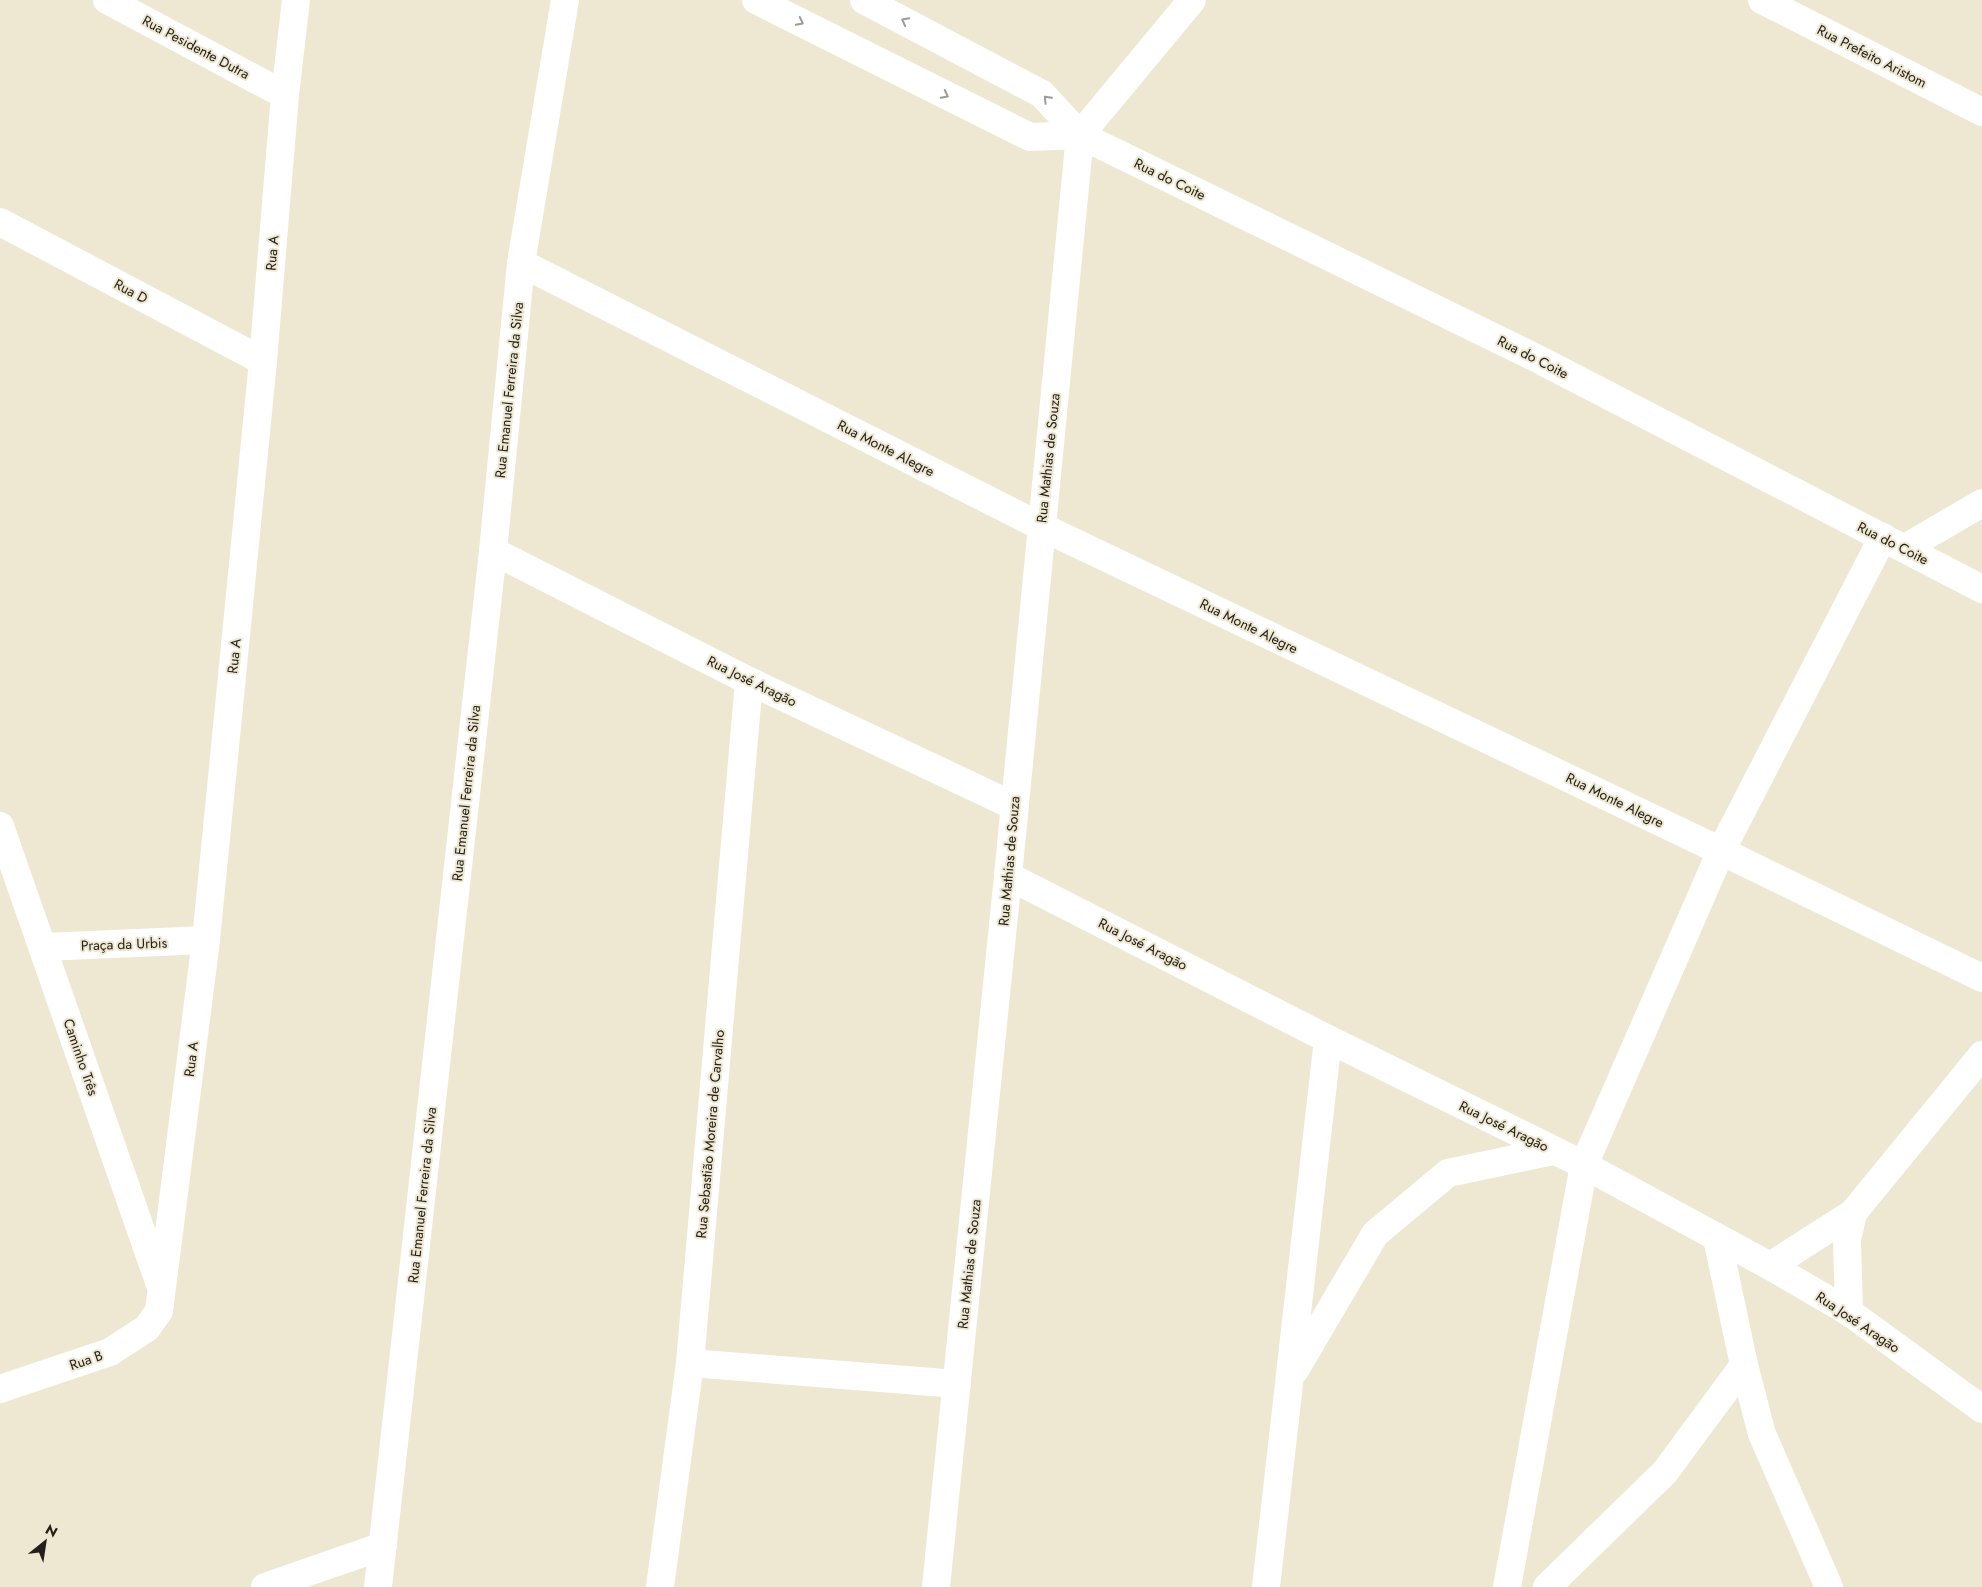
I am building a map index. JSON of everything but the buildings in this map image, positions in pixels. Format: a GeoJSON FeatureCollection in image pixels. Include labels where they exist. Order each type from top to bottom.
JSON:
{"type":"FeatureCollection","features":[{"type":"Feature","properties":{"kind":"street","name":"Rua Pesidente Dutra"},"geometry":{"type":"LineString","coordinates":[[107,0],[285,95]]}},
{"type":"Feature","properties":{"kind":"street","name":"Rua A"},"geometry":{"type":"LineString","coordinates":[[160,1300],[206,940],[263,361],[285,95],[296,0]]}},
{"type":"Feature","properties":{"kind":"street","name":"Rua Emanuel Ferreira da Silva"},"geometry":{"type":"LineString","coordinates":[[378,1587],[493,551],[521,264],[565,0]]}},
{"type":"Feature","properties":{"kind":"street","name":"Rua do Coite"},"geometry":{"type":"LineString","coordinates":[[756,0],[1030,137],[1080,135]]}},
{"type":"Feature","properties":{"kind":"street","name":"Rua do Coite"},"geometry":{"type":"LineString","coordinates":[[864,0],[1042,94],[1080,135],[1538,359],[1982,589]]}},
{"type":"Feature","properties":{"kind":"street"},"geometry":{"type":"LineString","coordinates":[[1080,135],[1192,0]]}},
{"type":"Feature","properties":{"kind":"street","name":"Rua Prefeito Aristom"},"geometry":{"type":"LineString","coordinates":[[1762,0],[1982,112]]}},
{"type":"Feature","properties":{"kind":"street","name":"Rua Mathias de Souza"},"geometry":{"type":"LineString","coordinates":[[936,1587],[1080,135]]}},
{"type":"Feature","properties":{"kind":"street","name":"Rua D"},"geometry":{"type":"LineString","coordinates":[[0,222],[263,361]]}},
{"type":"Feature","properties":{"kind":"street","name":"Rua Monte Alegre"},"geometry":{"type":"LineString","coordinates":[[521,264],[1042,527],[1721,851],[1982,978]]}},
{"type":"Feature","properties":{"kind":"street"},"geometry":{"type":"LineString","coordinates":[[1507,1587],[1584,1165],[1721,851],[1894,543],[1982,503]]}},
{"type":"Feature","properties":{"kind":"street","name":"Rua José Aragão"},"geometry":{"type":"LineString","coordinates":[[493,551],[749,681],[1014,806]]}},
{"type":"Feature","properties":{"kind":"street","name":"Rua Sebastião Moreira de Carvalho"},"geometry":{"type":"LineString","coordinates":[[660,1587],[690,1364],[749,681]]}},
{"type":"Feature","properties":{"kind":"street","name":"Caminho Três"},"geometry":{"type":"LineString","coordinates":[[0,826],[160,1300]]}},
{"type":"Feature","properties":{"kind":"street","name":"Rua José Aragão"},"geometry":{"type":"LineString","coordinates":[[1008,876],[1328,1039],[1584,1165],[1770,1266],[1849,1312],[1982,1409]]}},
{"type":"Feature","properties":{"kind":"street","name":"Praça da Urbis"},"geometry":{"type":"LineString","coordinates":[[42,947],[206,940]]}},
{"type":"Feature","properties":{"kind":"street"},"geometry":{"type":"LineString","coordinates":[[1266,1587],[1328,1039]]}},
{"type":"Feature","properties":{"kind":"street"},"geometry":{"type":"LineString","coordinates":[[1770,1266],[1853,1213],[1982,1055]]}},
{"type":"Feature","properties":{"kind":"street"},"geometry":{"type":"LineString","coordinates":[[1290,1379],[1375,1234],[1448,1173],[1554,1151]]}},
{"type":"Feature","properties":{"kind":"street"},"geometry":{"type":"LineString","coordinates":[[1849,1312],[1847,1244],[1853,1213]]}},
{"type":"Feature","properties":{"kind":"street"},"geometry":{"type":"LineString","coordinates":[[1717,1238],[1744,1365],[1762,1434],[1829,1587]]}},
{"type":"Feature","properties":{"kind":"street","name":"Rua B"},"geometry":{"type":"LineString","coordinates":[[0,1389],[110,1352],[147,1328],[160,1300]]}},
{"type":"Feature","properties":{"kind":"street"},"geometry":{"type":"LineString","coordinates":[[690,1364],[957,1384]]}},
{"type":"Feature","properties":{"kind":"street"},"geometry":{"type":"LineString","coordinates":[[1547,1587],[1665,1472],[1744,1365]]}},
{"type":"Feature","properties":{"kind":"street"},"geometry":{"type":"LineString","coordinates":[[265,1587],[383,1546]]}}]}
